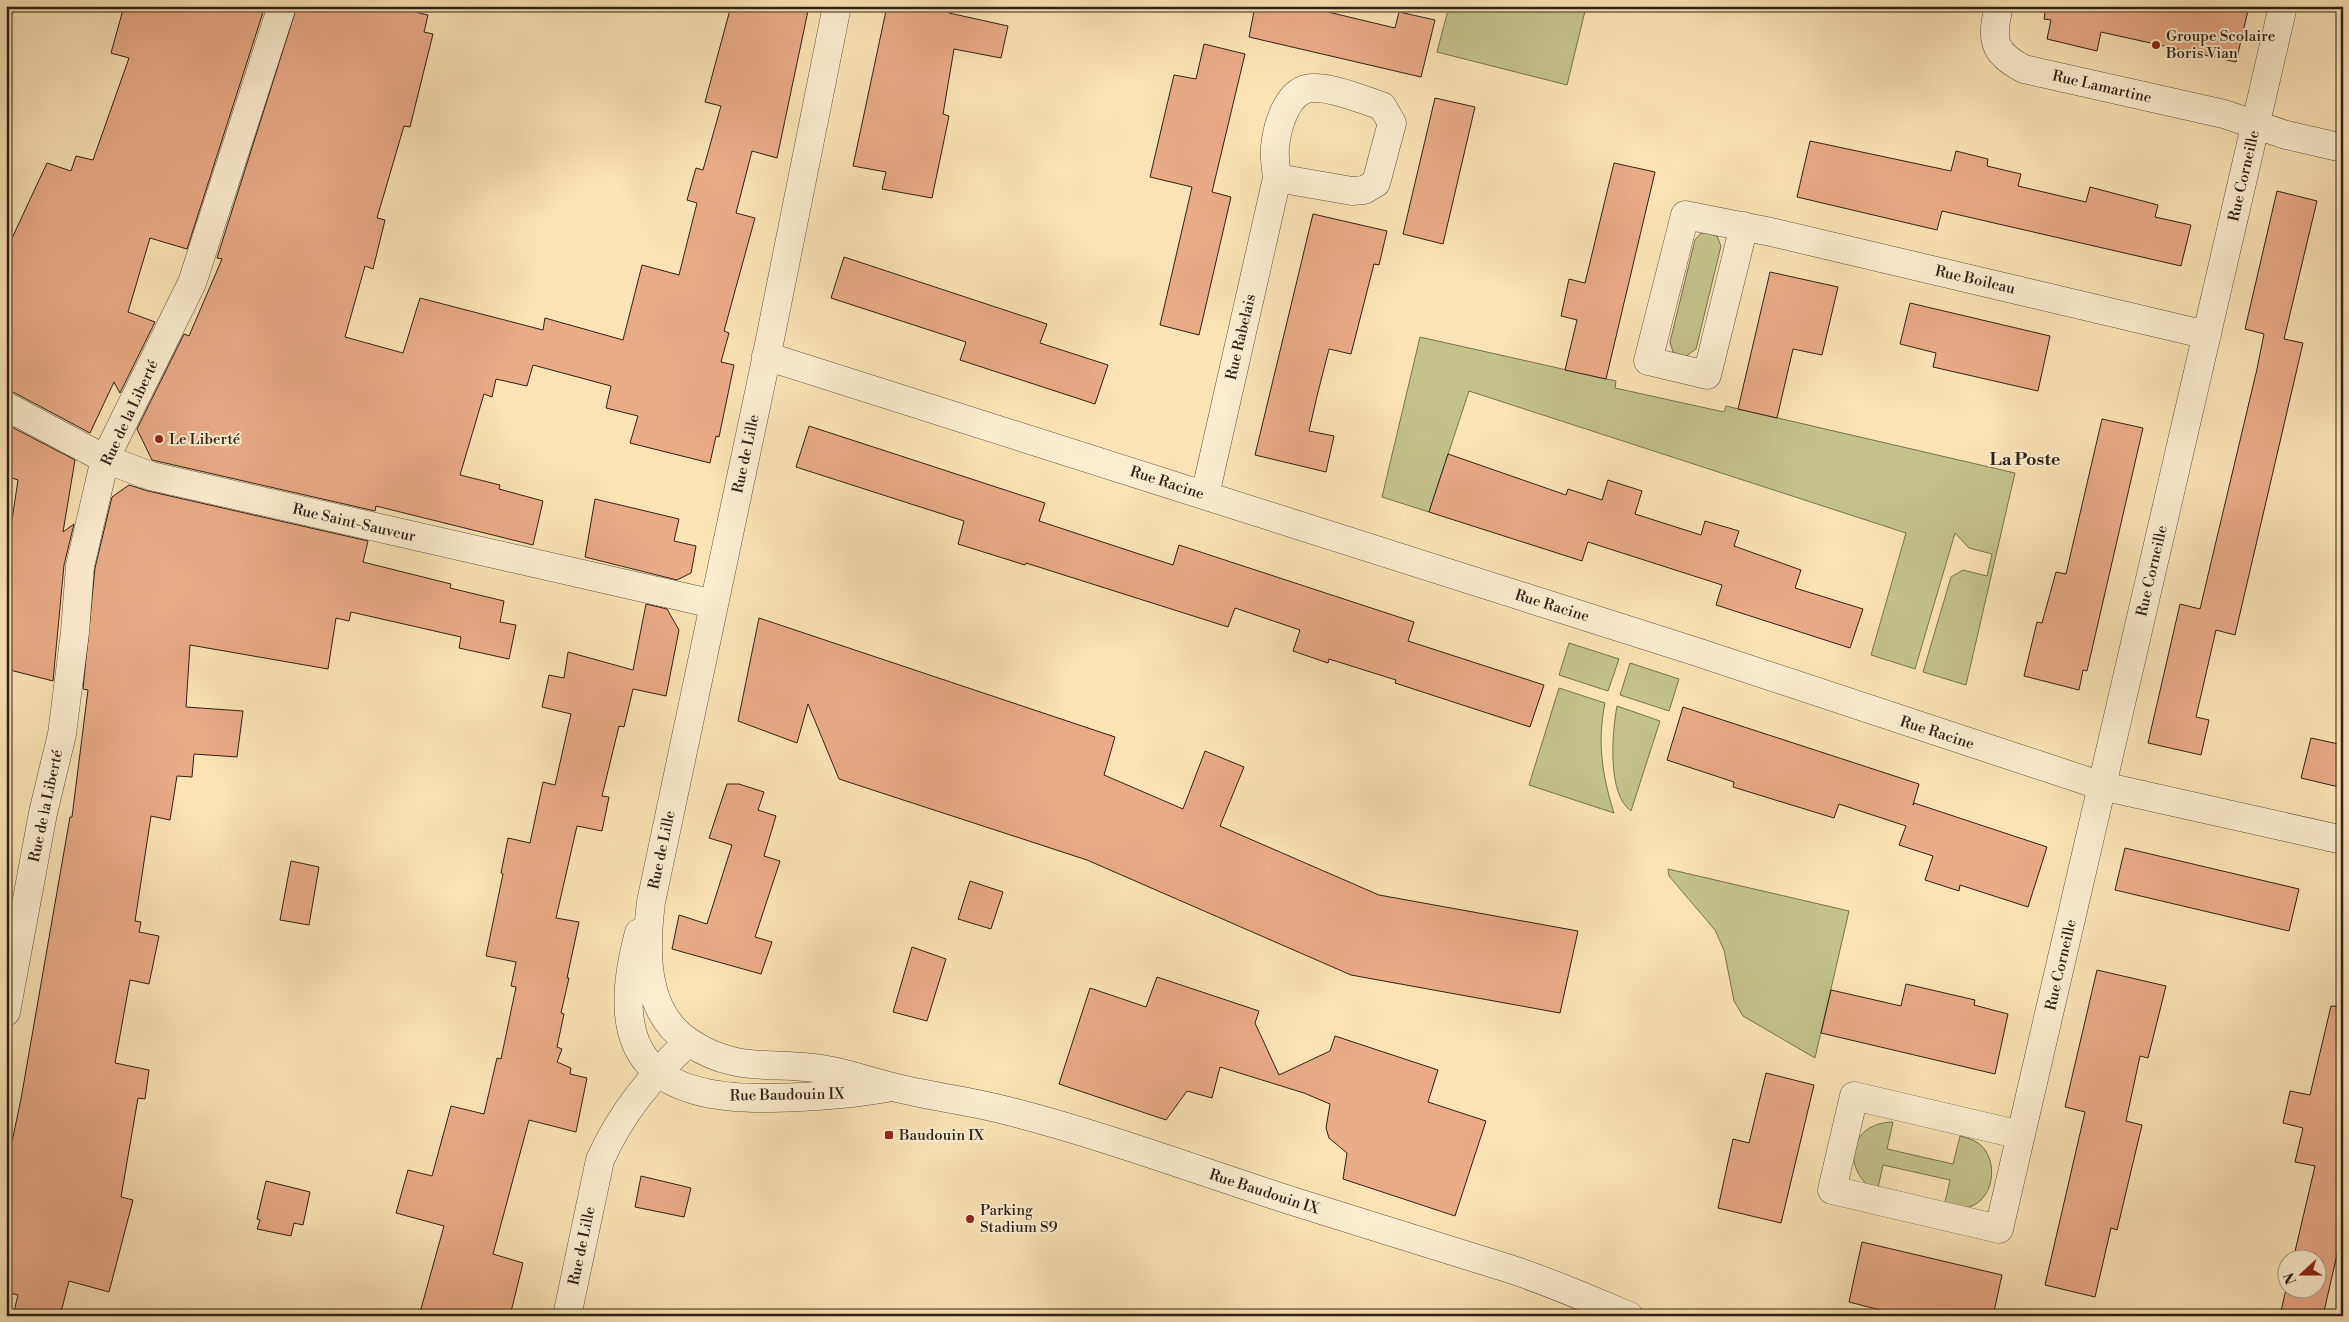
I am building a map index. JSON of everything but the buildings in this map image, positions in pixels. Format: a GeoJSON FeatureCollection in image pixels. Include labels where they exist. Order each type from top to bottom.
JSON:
{"type":"FeatureCollection","features":[{"type":"Feature","properties":{"kind":"street","name":"Rue de la Liberté"},"geometry":{"type":"LineString","coordinates":[[7,1003],[43,813],[62,734],[75,632],[80,566],[105,459],[192,283],[282,6]]}},
{"type":"Feature","properties":{"kind":"street","name":"Rue de Lille"},"geometry":{"type":"LineString","coordinates":[[656,1072],[648,1065],[634,1043],[628,1002],[630,970],[651,902],[766,356],[837,6]]}},
{"type":"Feature","properties":{"kind":"street","name":"Rue Lamartine"},"geometry":{"type":"LineString","coordinates":[[1999,6],[1994,29],[1996,43],[2001,54],[2024,69],[2224,114],[2286,135],[2343,148]]}},
{"type":"Feature","properties":{"kind":"street","name":"Rue Corneille"},"geometry":{"type":"LineString","coordinates":[[2021,1135],[1854,1096],[1832,1190],[1999,1229],[2021,1135],[2256,124],[2283,6]]}},
{"type":"Feature","properties":{"kind":"street","name":"Rue Rabelais"},"geometry":{"type":"LineString","coordinates":[[1205,495],[1277,178],[1275,148],[1287,103],[1296,93],[1312,88],[1336,92],[1382,106],[1392,123],[1376,183],[1364,190],[1352,191],[1277,178]]}},
{"type":"Feature","properties":{"kind":"street","name":"Rue Boileau"},"geometry":{"type":"LineString","coordinates":[[1744,226],[1707,375],[1648,362],[1685,215],[1744,226],[2207,335]]}},
{"type":"Feature","properties":{"kind":"street","name":"Rue Racine"},"geometry":{"type":"LineString","coordinates":[[766,356],[1694,651],[2102,786],[2343,840]]}},
{"type":"Feature","properties":{"kind":"street","name":"Rue Saint-Sauveur"},"geometry":{"type":"LineString","coordinates":[[6,406],[105,459],[151,476],[714,604]]}},
{"type":"Feature","properties":{"kind":"street","name":"Rue de Lille"},"geometry":{"type":"LineString","coordinates":[[567,1316],[600,1160],[610,1136],[656,1072],[688,1042],[667,1022],[653,990],[647,948],[651,902]]}},
{"type":"Feature","properties":{"kind":"street","name":"Rue Baudouin IX"},"geometry":{"type":"LineString","coordinates":[[688,1042],[727,1062],[742,1065],[823,1069],[857,1076],[893,1087],[978,1104],[1058,1125],[1421,1243],[1510,1269],[1629,1316]]}},
{"type":"Feature","properties":{"kind":"street","name":"Rue Baudouin IX"},"geometry":{"type":"LineString","coordinates":[[656,1072],[678,1086],[692,1091],[736,1098],[831,1096],[893,1087]]}},
{"type":"Feature","properties":{"kind":"shaded area"},"geometry":{"type":"Polygon","coordinates":[[[1449,6],[1567,6],[1585,11],[1567,85],[1437,52],[1449,6]]]}},
{"type":"Feature","properties":{"kind":"shaded area"},"geometry":{"type":"Polygon","coordinates":[[[1706,232],[1717,236],[1721,246],[1696,349],[1685,357],[1673,352],[1670,342],[1695,240],[1700,234],[1706,232]]]}},
{"type":"Feature","properties":{"kind":"shaded area"},"geometry":{"type":"Polygon","coordinates":[[[1420,337],[1616,381],[1615,388],[1724,412],[1726,406],[2015,473],[1966,685],[1923,672],[1951,577],[1963,570],[1987,576],[1992,554],[1969,548],[1955,533],[1915,669],[1871,655],[1906,533],[1469,391],[1429,512],[1382,497],[1420,337]]]}},
{"type":"Feature","properties":{"kind":"shaded area"},"geometry":{"type":"Polygon","coordinates":[[[1569,643],[1619,659],[1608,691],[1559,675],[1569,643]]]}},
{"type":"Feature","properties":{"kind":"shaded area"},"geometry":{"type":"Polygon","coordinates":[[[1630,663],[1679,679],[1669,711],[1620,695],[1630,663]]]}},
{"type":"Feature","properties":{"kind":"shaded area"},"geometry":{"type":"Polygon","coordinates":[[[1559,688],[1605,703],[1601,731],[1602,758],[1606,785],[1614,813],[1529,785],[1559,688]]]}},
{"type":"Feature","properties":{"kind":"shaded area"},"geometry":{"type":"Polygon","coordinates":[[[1617,706],[1660,721],[1631,811],[1623,803],[1618,791],[1613,762],[1617,706]]]}},
{"type":"Feature","properties":{"kind":"shaded area"},"geometry":{"type":"Polygon","coordinates":[[[1668,869],[1849,911],[1815,1058],[1743,1016],[1734,1001],[1724,950],[1715,930],[1669,876],[1668,869]]]}},
{"type":"Feature","properties":{"kind":"shaded area"},"geometry":{"type":"Polygon","coordinates":[[[1893,1122],[1887,1149],[1953,1164],[1960,1136],[1978,1143],[1990,1159],[1992,1170],[1988,1190],[1982,1199],[1974,1205],[1964,1208],[1944,1207],[1950,1180],[1883,1165],[1877,1192],[1865,1183],[1858,1172],[1854,1160],[1854,1149],[1858,1139],[1866,1130],[1878,1124],[1893,1122]]]}},
{"type":"Feature","properties":{"kind":"place","name":"Groupe Scolaire Boris Vian"},"geometry":{"type":"Point","coordinates":[2156,45]}},
{"type":"Feature","properties":{"kind":"place","name":"Le Liberté"},"geometry":{"type":"Point","coordinates":[159,439]}},
{"type":"Feature","properties":{"kind":"place","name":"Baudouin IX"},"geometry":{"type":"Point","coordinates":[889,1135]}},
{"type":"Feature","properties":{"kind":"place","name":"Parking Stadium S9"},"geometry":{"type":"Point","coordinates":[970,1219]}},
{"type":"Feature","properties":{"kind":"district","name":"La Poste"},"geometry":{"type":"Point","coordinates":[2025,459]}}]}
